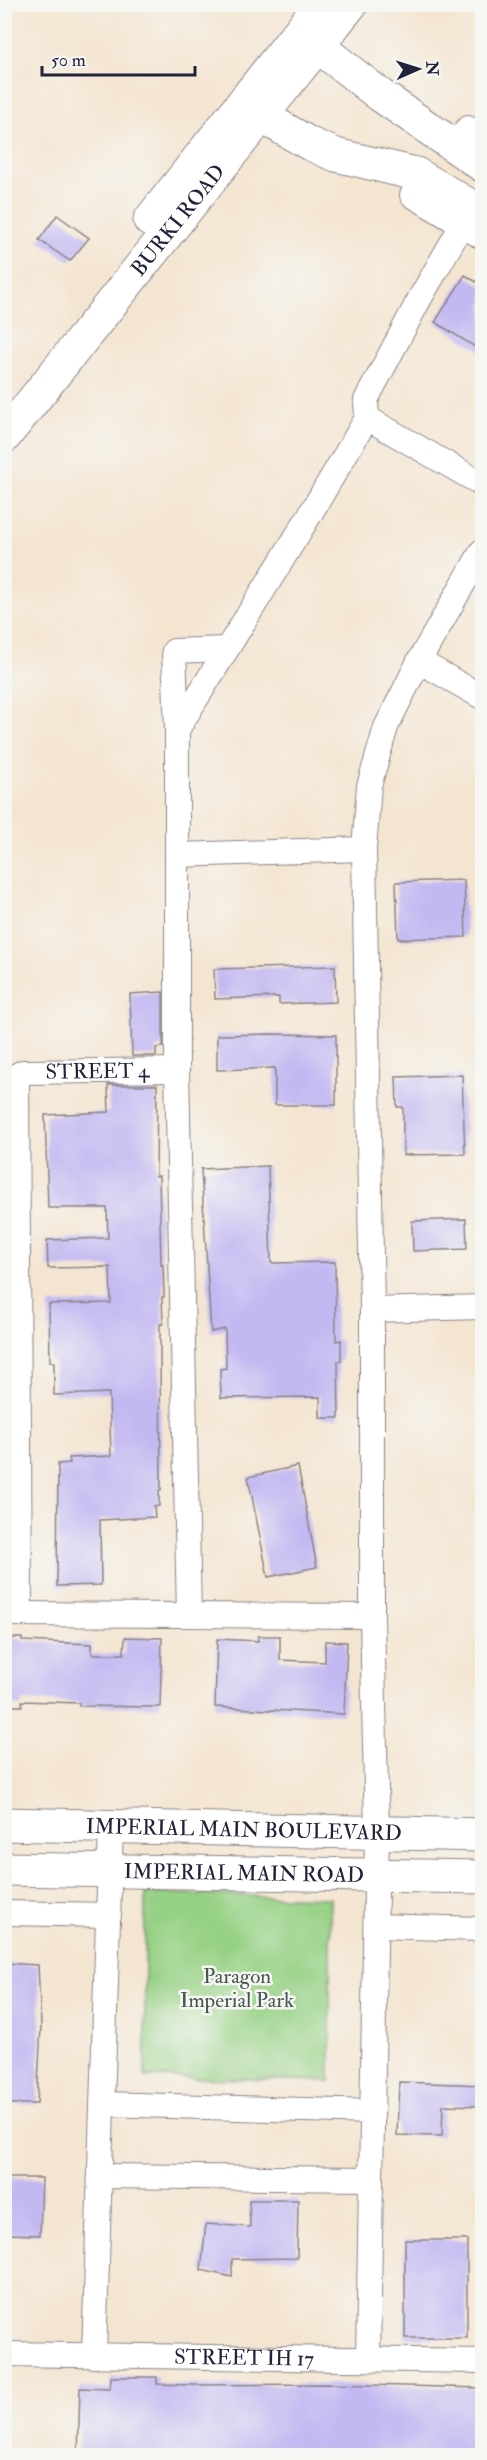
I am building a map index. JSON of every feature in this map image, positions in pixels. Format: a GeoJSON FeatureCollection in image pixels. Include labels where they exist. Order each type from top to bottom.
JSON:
{"type":"FeatureCollection","features":[{"type":"Feature","properties":{"kind":"street","name":"BURKI ROAD"},"geometry":{"type":"LineString","coordinates":[[308,39],[321,4]]}},
{"type":"Feature","properties":{"kind":"street","name":"BURKI ROAD"},"geometry":{"type":"LineString","coordinates":[[4,437],[308,39],[351,4]]}},
{"type":"Feature","properties":{"kind":"street"},"geometry":{"type":"LineString","coordinates":[[308,39],[380,95],[468,141],[483,165]]}},
{"type":"Feature","properties":{"kind":"street","name":"BURKI ROAD"},"geometry":{"type":"LineString","coordinates":[[4,402],[254,110]]}},
{"type":"Feature","properties":{"kind":"street"},"geometry":{"type":"LineString","coordinates":[[254,110],[310,144],[336,155],[416,174],[472,219],[483,237]]}},
{"type":"Feature","properties":{"kind":"street"},"geometry":{"type":"LineString","coordinates":[[177,730],[367,418],[366,400],[420,298],[472,219]]}},
{"type":"Feature","properties":{"kind":"street"},"geometry":{"type":"LineString","coordinates":[[367,418],[483,484]]}},
{"type":"Feature","properties":{"kind":"street"},"geometry":{"type":"LineString","coordinates":[[368,2358],[369,2179],[377,1831],[372,1616],[372,1310],[364,849],[369,786],[386,727],[419,661],[483,551]]}},
{"type":"Feature","properties":{"kind":"street"},"geometry":{"type":"LineString","coordinates":[[189,1615],[177,1070],[177,730],[174,651],[226,649]]}},
{"type":"Feature","properties":{"kind":"street"},"geometry":{"type":"LineString","coordinates":[[419,661],[483,697]]}},
{"type":"Feature","properties":{"kind":"street"},"geometry":{"type":"LineString","coordinates":[[177,855],[364,849]]}},
{"type":"Feature","properties":{"kind":"street","name":"STREET 4"},"geometry":{"type":"LineString","coordinates":[[12,1614],[17,1075],[23,1072],[177,1070]]}},
{"type":"Feature","properties":{"kind":"street"},"geometry":{"type":"LineString","coordinates":[[372,1310],[483,1307]]}},
{"type":"Feature","properties":{"kind":"street"},"geometry":{"type":"LineString","coordinates":[[12,1614],[372,1616]]}},
{"type":"Feature","properties":{"kind":"street","name":"IMPERIAL MAIN BOULEVARD"},"geometry":{"type":"LineString","coordinates":[[4,1824],[483,1835]]}},
{"type":"Feature","properties":{"kind":"street"},"geometry":{"type":"LineString","coordinates":[[94,2356],[111,1826]]}},
{"type":"Feature","properties":{"kind":"street","name":"IMPERIAL MAIN ROAD"},"geometry":{"type":"LineString","coordinates":[[4,1869],[483,1877]]}},
{"type":"Feature","properties":{"kind":"street"},"geometry":{"type":"LineString","coordinates":[[4,1913],[109,1915]]}},
{"type":"Feature","properties":{"kind":"street"},"geometry":{"type":"LineString","coordinates":[[376,1926],[483,1929]]}},
{"type":"Feature","properties":{"kind":"street"},"geometry":{"type":"LineString","coordinates":[[103,2104],[372,2112]]}},
{"type":"Feature","properties":{"kind":"street"},"geometry":{"type":"LineString","coordinates":[[100,2176],[369,2179]]}},
{"type":"Feature","properties":{"kind":"street","name":"STREET IH 17"},"geometry":{"type":"LineString","coordinates":[[4,2354],[483,2361]]}},
{"type":"Feature","properties":{"kind":"green space","name":"Paragon Imperial Park"},"geometry":{"type":"Polygon","coordinates":[[[145,1893],[330,1898],[330,2081],[145,2077],[145,1893]]]}},
{"type":"Feature","properties":{"kind":"building"},"geometry":{"type":"Polygon","coordinates":[[[57,215],[89,238],[70,261],[39,240],[57,215]]]}},
{"type":"Feature","properties":{"kind":"building"},"geometry":{"type":"Polygon","coordinates":[[[465,275],[483,286],[483,352],[435,322],[465,275]]]}},
{"type":"Feature","properties":{"kind":"building"},"geometry":{"type":"Polygon","coordinates":[[[464,880],[466,937],[398,939],[396,882],[464,880]]]}},
{"type":"Feature","properties":{"kind":"building"},"geometry":{"type":"Polygon","coordinates":[[[335,966],[336,1002],[279,1004],[279,997],[215,999],[214,969],[335,966]]]}},
{"type":"Feature","properties":{"kind":"building"},"geometry":{"type":"Polygon","coordinates":[[[163,992],[163,1047],[156,1048],[156,1056],[132,1056],[130,994],[163,992]]]}},
{"type":"Feature","properties":{"kind":"building"},"geometry":{"type":"Polygon","coordinates":[[[217,1035],[336,1035],[336,1105],[275,1105],[275,1068],[217,1070],[217,1035]]]}},
{"type":"Feature","properties":{"kind":"building"},"geometry":{"type":"Polygon","coordinates":[[[462,1075],[465,1154],[403,1155],[403,1107],[397,1107],[396,1077],[462,1075]]]}},
{"type":"Feature","properties":{"kind":"building"},"geometry":{"type":"Polygon","coordinates":[[[108,1085],[157,1085],[156,1176],[159,1176],[164,1297],[162,1297],[163,1324],[160,1324],[161,1490],[159,1490],[159,1506],[154,1506],[155,1517],[100,1520],[101,1585],[57,1586],[58,1464],[70,1463],[69,1458],[111,1456],[109,1393],[54,1395],[54,1362],[50,1362],[49,1304],[111,1303],[110,1267],[48,1268],[47,1240],[108,1238],[107,1208],[48,1208],[45,1115],[109,1112],[108,1085]]]}},
{"type":"Feature","properties":{"kind":"building"},"geometry":{"type":"Polygon","coordinates":[[[268,1166],[271,1263],[335,1262],[336,1341],[341,1340],[341,1361],[338,1361],[339,1418],[320,1418],[320,1397],[221,1398],[220,1369],[226,1368],[225,1329],[211,1332],[201,1169],[268,1166]]]}},
{"type":"Feature","properties":{"kind":"building"},"geometry":{"type":"Polygon","coordinates":[[[466,1219],[467,1249],[413,1251],[412,1221],[466,1219]]]}},
{"type":"Feature","properties":{"kind":"building"},"geometry":{"type":"Polygon","coordinates":[[[298,1466],[317,1567],[268,1577],[248,1477],[298,1466]]]}},
{"type":"Feature","properties":{"kind":"building"},"geometry":{"type":"Polygon","coordinates":[[[258,1636],[280,1636],[280,1660],[325,1662],[325,1641],[347,1642],[344,1714],[215,1707],[217,1639],[258,1641],[258,1636]]]}},
{"type":"Feature","properties":{"kind":"building"},"geometry":{"type":"Polygon","coordinates":[[[125,1637],[162,1638],[160,1707],[79,1706],[79,1703],[22,1701],[22,1706],[4,1706],[4,1638],[92,1644],[92,1654],[124,1654],[125,1637]]]}},
{"type":"Feature","properties":{"kind":"building"},"geometry":{"type":"Polygon","coordinates":[[[4,1963],[38,1965],[41,2026],[37,2104],[4,2104],[4,1963]]]}},
{"type":"Feature","properties":{"kind":"building"},"geometry":{"type":"Polygon","coordinates":[[[399,2082],[483,2085],[483,2106],[443,2105],[442,2136],[397,2135],[399,2082]]]}},
{"type":"Feature","properties":{"kind":"building"},"geometry":{"type":"Polygon","coordinates":[[[4,2178],[42,2178],[40,2235],[4,2234],[4,2178]]]}},
{"type":"Feature","properties":{"kind":"building"},"geometry":{"type":"Polygon","coordinates":[[[249,2200],[298,2200],[297,2258],[232,2259],[232,2277],[201,2270],[206,2224],[250,2227],[249,2200]]]}},
{"type":"Feature","properties":{"kind":"building"},"geometry":{"type":"Polygon","coordinates":[[[405,2240],[467,2240],[467,2338],[405,2338],[405,2240]]]}},
{"type":"Feature","properties":{"kind":"building"},"geometry":{"type":"Polygon","coordinates":[[[111,2377],[157,2377],[157,2384],[328,2384],[483,2388],[483,2456],[78,2456],[80,2388],[110,2389],[111,2377]]]}}]}
